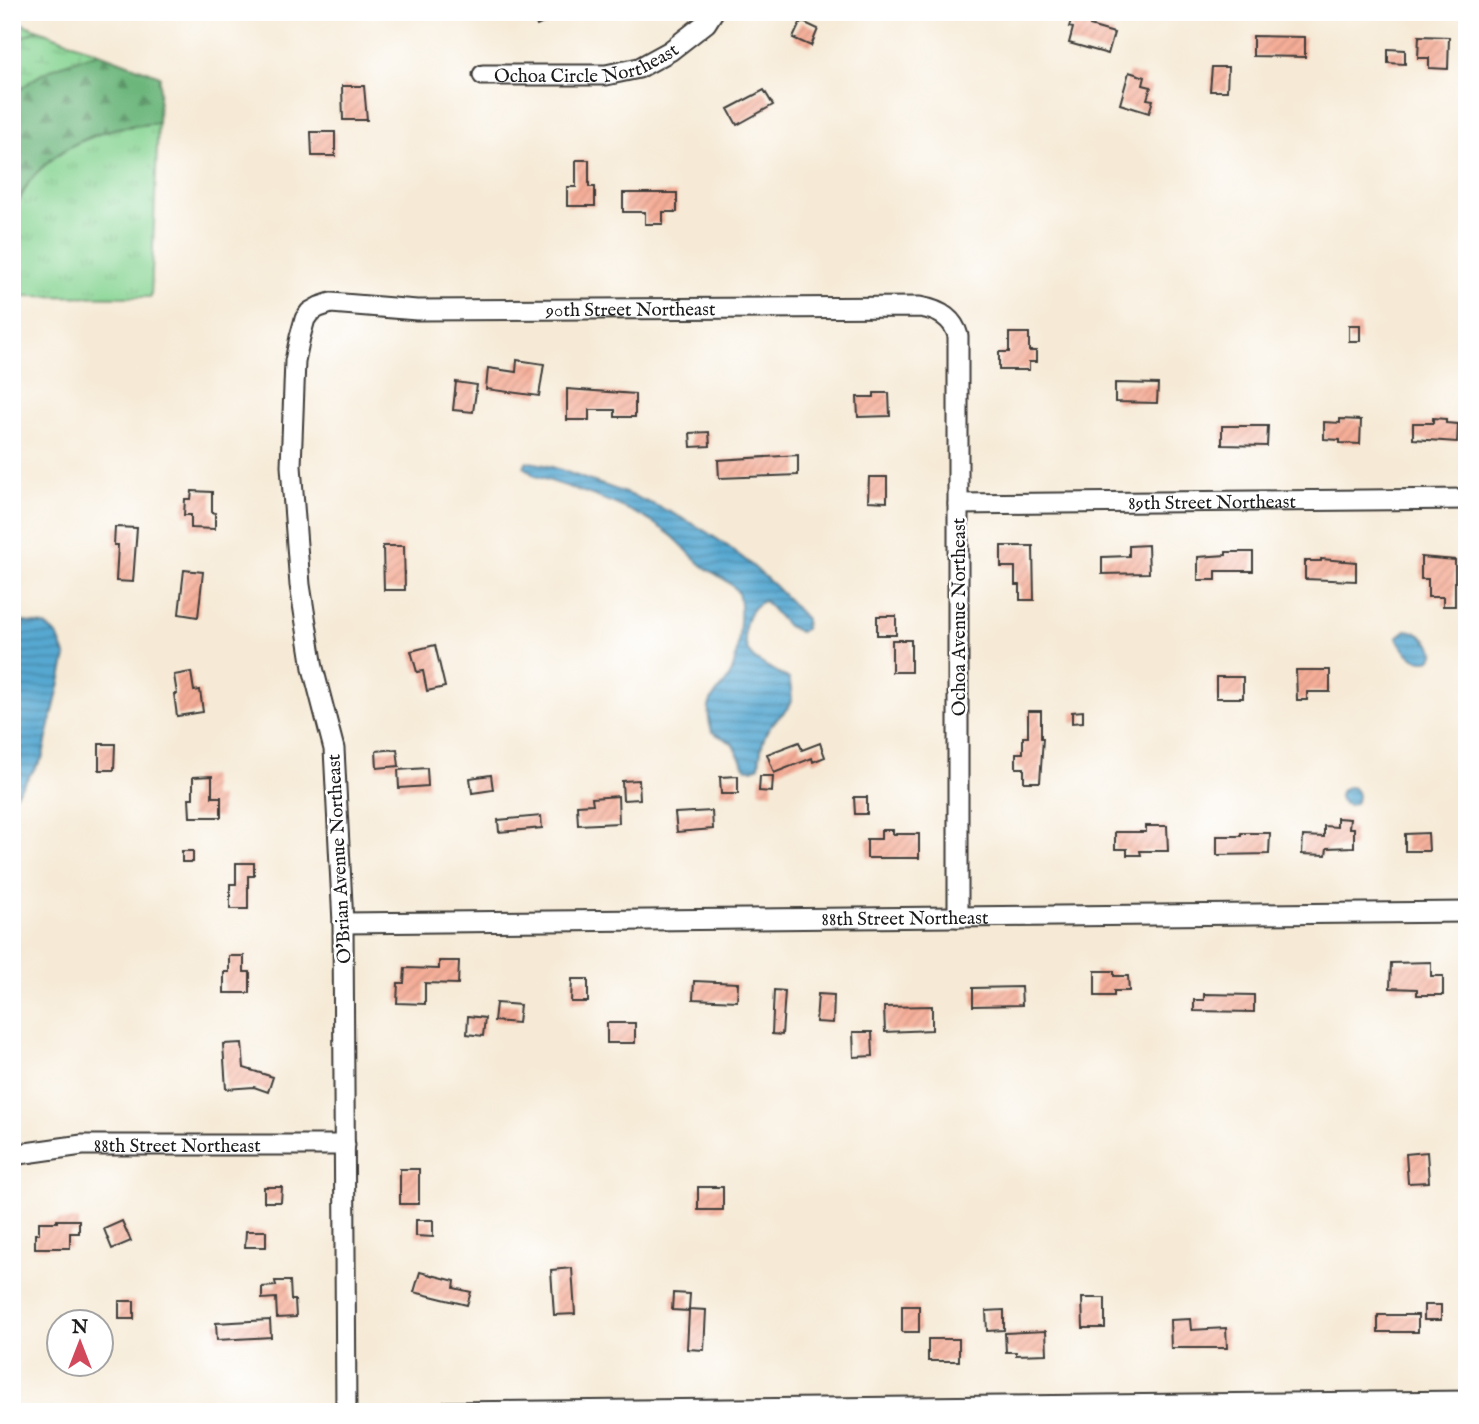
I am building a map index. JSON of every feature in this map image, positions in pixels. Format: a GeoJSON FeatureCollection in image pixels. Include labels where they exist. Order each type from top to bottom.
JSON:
{"type":"FeatureCollection","features":[{"type":"Feature","properties":{"kind":"street","name":"Ochoa Circle Northeast"},"geometry":{"type":"LineString","coordinates":[[483,75],[606,75],[639,68],[670,51],[706,23],[713,12]]}},
{"type":"Feature","properties":{"kind":"street","name":"90th Street Northeast"},"geometry":{"type":"LineString","coordinates":[[310,312],[331,303],[417,310],[920,307],[933,309],[949,319]]}},
{"type":"Feature","properties":{"kind":"street","name":"O'Brian Avenue Northeast"},"geometry":{"type":"LineString","coordinates":[[310,312],[305,319],[295,361],[291,466],[302,596],[313,668],[334,749],[343,923],[346,1412]]}},
{"type":"Feature","properties":{"kind":"street","name":"Ochoa Avenue Northeast"},"geometry":{"type":"LineString","coordinates":[[949,319],[958,336],[958,917]]}},
{"type":"Feature","properties":{"kind":"street","name":"89th Street Northeast"},"geometry":{"type":"LineString","coordinates":[[958,505],[1467,499]]}},
{"type":"Feature","properties":{"kind":"street","name":"88th Street Northeast"},"geometry":{"type":"LineString","coordinates":[[343,923],[1467,912]]}},
{"type":"Feature","properties":{"kind":"street","name":"88th Street Northeast"},"geometry":{"type":"LineString","coordinates":[[12,1155],[82,1146],[345,1145]]}},
{"type":"Feature","properties":{"kind":"street"},"geometry":{"type":"LineString","coordinates":[[446,1412],[1467,1401]]}},
{"type":"Feature","properties":{"kind":"green space"},"geometry":{"type":"Polygon","coordinates":[[[12,20],[39,30],[12,42],[12,20]]]}},
{"type":"Feature","properties":{"kind":"green space"},"geometry":{"type":"Polygon","coordinates":[[[39,30],[99,53],[52,68],[12,96],[12,42],[39,30]]]}},
{"type":"Feature","properties":{"kind":"green space"},"geometry":{"type":"Polygon","coordinates":[[[99,53],[160,76],[158,123],[110,130],[75,144],[59,154],[31,179],[15,212],[12,231],[12,96],[52,68],[99,53]]]}},
{"type":"Feature","properties":{"kind":"green space"},"geometry":{"type":"Polygon","coordinates":[[[158,123],[151,297],[12,296],[13,213],[32,176],[67,147],[112,129],[158,123]]]}},
{"type":"Feature","properties":{"kind":"water"},"geometry":{"type":"Polygon","coordinates":[[[526,462],[550,466],[681,517],[733,550],[782,593],[806,619],[805,629],[800,632],[787,626],[765,601],[752,610],[745,626],[749,652],[758,661],[789,679],[791,690],[790,704],[764,737],[759,766],[746,769],[732,743],[712,732],[709,718],[711,701],[730,675],[736,658],[740,616],[739,597],[734,587],[703,566],[654,523],[604,500],[535,476],[524,467],[526,462]]]}},
{"type":"Feature","properties":{"kind":"water"},"geometry":{"type":"Polygon","coordinates":[[[12,620],[44,625],[57,635],[66,657],[42,759],[12,799],[12,620]]]}},
{"type":"Feature","properties":{"kind":"water"},"geometry":{"type":"Polygon","coordinates":[[[1406,630],[1415,632],[1430,644],[1435,653],[1430,659],[1419,660],[1408,653],[1397,637],[1406,630]]]}},
{"type":"Feature","properties":{"kind":"water"},"geometry":{"type":"Polygon","coordinates":[[[1349,787],[1355,790],[1358,796],[1355,802],[1349,805],[1343,802],[1340,796],[1343,790],[1349,787]]]}},
{"type":"Feature","properties":{"kind":"building"},"geometry":{"type":"Polygon","coordinates":[[[531,12],[568,12],[537,26],[531,12]]]}},
{"type":"Feature","properties":{"kind":"building"},"geometry":{"type":"Polygon","coordinates":[[[1074,12],[1094,12],[1090,26],[1114,33],[1108,54],[1069,43],[1073,28],[1069,27],[1074,12]]]}},
{"type":"Feature","properties":{"kind":"building"},"geometry":{"type":"Polygon","coordinates":[[[801,21],[818,29],[811,46],[793,38],[801,21]]]}},
{"type":"Feature","properties":{"kind":"building"},"geometry":{"type":"Polygon","coordinates":[[[1253,36],[1305,37],[1305,57],[1253,56],[1253,36]]]}},
{"type":"Feature","properties":{"kind":"building"},"geometry":{"type":"Polygon","coordinates":[[[1419,36],[1449,37],[1448,69],[1429,68],[1429,58],[1418,58],[1419,36]]]}},
{"type":"Feature","properties":{"kind":"building"},"geometry":{"type":"Polygon","coordinates":[[[1388,49],[1405,50],[1405,64],[1388,63],[1388,49]]]}},
{"type":"Feature","properties":{"kind":"building"},"geometry":{"type":"Polygon","coordinates":[[[1212,67],[1228,67],[1227,91],[1210,91],[1212,67]]]}},
{"type":"Feature","properties":{"kind":"building"},"geometry":{"type":"Polygon","coordinates":[[[1129,72],[1145,77],[1143,85],[1151,87],[1147,99],[1153,100],[1149,113],[1120,104],[1129,72]]]}},
{"type":"Feature","properties":{"kind":"building"},"geometry":{"type":"Polygon","coordinates":[[[342,86],[364,86],[367,120],[343,120],[342,86]]]}},
{"type":"Feature","properties":{"kind":"building"},"geometry":{"type":"Polygon","coordinates":[[[764,90],[773,105],[737,125],[728,109],[764,90]]]}},
{"type":"Feature","properties":{"kind":"building"},"geometry":{"type":"Polygon","coordinates":[[[311,132],[335,132],[335,156],[312,156],[311,132]]]}},
{"type":"Feature","properties":{"kind":"building"},"geometry":{"type":"Polygon","coordinates":[[[576,160],[589,160],[589,187],[595,187],[595,206],[567,206],[567,187],[576,187],[576,160]]]}},
{"type":"Feature","properties":{"kind":"building"},"geometry":{"type":"Polygon","coordinates":[[[623,193],[677,193],[677,212],[663,212],[663,224],[645,224],[645,212],[623,212],[623,193]]]}},
{"type":"Feature","properties":{"kind":"building"},"geometry":{"type":"Polygon","coordinates":[[[1349,325],[1360,325],[1360,341],[1349,341],[1349,325]]]}},
{"type":"Feature","properties":{"kind":"building"},"geometry":{"type":"Polygon","coordinates":[[[1009,333],[1029,333],[1029,351],[1036,351],[1036,362],[1029,362],[1029,370],[999,370],[999,352],[1009,352],[1009,333]]]}},
{"type":"Feature","properties":{"kind":"building"},"geometry":{"type":"Polygon","coordinates":[[[517,360],[544,364],[539,396],[486,389],[488,368],[516,372],[517,360]]]}},
{"type":"Feature","properties":{"kind":"building"},"geometry":{"type":"Polygon","coordinates":[[[456,382],[477,385],[473,412],[453,410],[456,382]]]}},
{"type":"Feature","properties":{"kind":"building"},"geometry":{"type":"Polygon","coordinates":[[[1115,383],[1158,384],[1157,403],[1115,402],[1115,383]]]}},
{"type":"Feature","properties":{"kind":"building"},"geometry":{"type":"Polygon","coordinates":[[[567,389],[635,394],[635,417],[615,417],[615,410],[589,410],[589,420],[567,420],[567,389]]]}},
{"type":"Feature","properties":{"kind":"building"},"geometry":{"type":"Polygon","coordinates":[[[874,393],[889,393],[890,416],[858,417],[857,397],[874,397],[874,393]]]}},
{"type":"Feature","properties":{"kind":"building"},"geometry":{"type":"Polygon","coordinates":[[[1433,418],[1458,424],[1457,442],[1413,439],[1413,423],[1433,423],[1433,418]]]}},
{"type":"Feature","properties":{"kind":"building"},"geometry":{"type":"Polygon","coordinates":[[[1340,419],[1361,420],[1360,444],[1324,439],[1324,422],[1340,423],[1340,419]]]}},
{"type":"Feature","properties":{"kind":"building"},"geometry":{"type":"Polygon","coordinates":[[[1222,426],[1268,426],[1267,446],[1222,445],[1222,426]]]}},
{"type":"Feature","properties":{"kind":"building"},"geometry":{"type":"Polygon","coordinates":[[[709,432],[710,446],[691,447],[690,433],[709,432]]]}},
{"type":"Feature","properties":{"kind":"building"},"geometry":{"type":"Polygon","coordinates":[[[798,455],[798,475],[719,478],[718,460],[798,455]]]}},
{"type":"Feature","properties":{"kind":"building"},"geometry":{"type":"Polygon","coordinates":[[[869,477],[887,477],[887,502],[868,501],[869,477]]]}},
{"type":"Feature","properties":{"kind":"building"},"geometry":{"type":"Polygon","coordinates":[[[192,491],[212,492],[215,529],[191,528],[191,515],[184,515],[185,499],[191,499],[192,491]]]}},
{"type":"Feature","properties":{"kind":"building"},"geometry":{"type":"Polygon","coordinates":[[[115,527],[137,528],[133,582],[116,581],[118,545],[114,545],[115,527]]]}},
{"type":"Feature","properties":{"kind":"building"},"geometry":{"type":"Polygon","coordinates":[[[1148,545],[1149,573],[1102,574],[1102,557],[1129,556],[1129,546],[1148,545]]]}},
{"type":"Feature","properties":{"kind":"building"},"geometry":{"type":"Polygon","coordinates":[[[383,546],[404,546],[405,590],[384,590],[383,546]]]}},
{"type":"Feature","properties":{"kind":"building"},"geometry":{"type":"Polygon","coordinates":[[[1001,546],[1033,546],[1034,600],[1020,600],[1020,585],[1015,585],[1015,567],[1001,567],[1001,546]]]}},
{"type":"Feature","properties":{"kind":"building"},"geometry":{"type":"Polygon","coordinates":[[[1226,552],[1253,552],[1253,571],[1216,571],[1216,580],[1198,580],[1198,557],[1226,555],[1226,552]]]}},
{"type":"Feature","properties":{"kind":"building"},"geometry":{"type":"Polygon","coordinates":[[[1421,557],[1455,560],[1455,606],[1443,606],[1443,597],[1428,597],[1428,579],[1421,579],[1421,557]]]}},
{"type":"Feature","properties":{"kind":"building"},"geometry":{"type":"Polygon","coordinates":[[[1321,559],[1356,562],[1356,581],[1305,579],[1305,561],[1321,559]]]}},
{"type":"Feature","properties":{"kind":"building"},"geometry":{"type":"Polygon","coordinates":[[[184,570],[203,572],[198,617],[179,614],[184,570]]]}},
{"type":"Feature","properties":{"kind":"building"},"geometry":{"type":"Polygon","coordinates":[[[877,616],[896,616],[896,635],[877,635],[877,616]]]}},
{"type":"Feature","properties":{"kind":"building"},"geometry":{"type":"Polygon","coordinates":[[[892,640],[911,640],[911,672],[892,672],[892,640]]]}},
{"type":"Feature","properties":{"kind":"building"},"geometry":{"type":"Polygon","coordinates":[[[435,645],[445,687],[427,691],[423,671],[417,672],[411,651],[435,645]]]}},
{"type":"Feature","properties":{"kind":"building"},"geometry":{"type":"Polygon","coordinates":[[[1296,670],[1330,670],[1330,692],[1307,692],[1307,700],[1297,700],[1296,670]]]}},
{"type":"Feature","properties":{"kind":"building"},"geometry":{"type":"Polygon","coordinates":[[[191,672],[194,691],[200,690],[203,712],[177,716],[174,675],[191,672]]]}},
{"type":"Feature","properties":{"kind":"building"},"geometry":{"type":"Polygon","coordinates":[[[1216,677],[1243,677],[1243,698],[1216,698],[1216,677]]]}},
{"type":"Feature","properties":{"kind":"building"},"geometry":{"type":"Polygon","coordinates":[[[1028,711],[1041,711],[1043,738],[1040,782],[1024,782],[1024,768],[1016,768],[1016,753],[1023,753],[1023,737],[1028,737],[1028,711]]]}},
{"type":"Feature","properties":{"kind":"building"},"geometry":{"type":"Polygon","coordinates":[[[1083,711],[1083,722],[1072,723],[1072,712],[1083,711]]]}},
{"type":"Feature","properties":{"kind":"building"},"geometry":{"type":"Polygon","coordinates":[[[799,742],[802,750],[820,743],[825,757],[813,762],[812,758],[774,773],[767,754],[799,742]]]}},
{"type":"Feature","properties":{"kind":"building"},"geometry":{"type":"Polygon","coordinates":[[[99,744],[115,744],[114,770],[99,770],[99,744]]]}},
{"type":"Feature","properties":{"kind":"building"},"geometry":{"type":"Polygon","coordinates":[[[397,749],[399,766],[377,768],[376,751],[397,749]]]}},
{"type":"Feature","properties":{"kind":"building"},"geometry":{"type":"Polygon","coordinates":[[[427,768],[428,786],[399,788],[398,770],[427,768]]]}},
{"type":"Feature","properties":{"kind":"building"},"geometry":{"type":"Polygon","coordinates":[[[491,775],[493,790],[472,793],[470,778],[491,775]]]}},
{"type":"Feature","properties":{"kind":"building"},"geometry":{"type":"Polygon","coordinates":[[[212,776],[212,797],[221,797],[221,817],[190,817],[189,798],[193,798],[193,777],[212,776]]]}},
{"type":"Feature","properties":{"kind":"building"},"geometry":{"type":"Polygon","coordinates":[[[738,776],[738,794],[721,794],[720,777],[738,776]]]}},
{"type":"Feature","properties":{"kind":"building"},"geometry":{"type":"Polygon","coordinates":[[[760,776],[773,776],[772,792],[759,791],[760,776]]]}},
{"type":"Feature","properties":{"kind":"building"},"geometry":{"type":"Polygon","coordinates":[[[639,780],[640,799],[623,800],[622,781],[639,780]]]}},
{"type":"Feature","properties":{"kind":"building"},"geometry":{"type":"Polygon","coordinates":[[[618,796],[619,823],[578,825],[577,805],[593,804],[592,798],[618,796]]]}},
{"type":"Feature","properties":{"kind":"building"},"geometry":{"type":"Polygon","coordinates":[[[854,797],[867,797],[867,814],[855,814],[854,797]]]}},
{"type":"Feature","properties":{"kind":"building"},"geometry":{"type":"Polygon","coordinates":[[[712,811],[713,829],[677,832],[675,813],[712,811]]]}},
{"type":"Feature","properties":{"kind":"building"},"geometry":{"type":"Polygon","coordinates":[[[541,816],[542,828],[499,832],[498,820],[541,816]]]}},
{"type":"Feature","properties":{"kind":"building"},"geometry":{"type":"Polygon","coordinates":[[[1337,818],[1350,819],[1349,828],[1354,828],[1354,847],[1327,848],[1326,855],[1302,854],[1303,836],[1324,837],[1324,826],[1337,827],[1337,818]]]}},
{"type":"Feature","properties":{"kind":"building"},"geometry":{"type":"Polygon","coordinates":[[[1146,826],[1167,826],[1168,851],[1140,851],[1141,855],[1127,855],[1127,849],[1115,849],[1115,832],[1146,832],[1146,826]]]}},
{"type":"Feature","properties":{"kind":"building"},"geometry":{"type":"Polygon","coordinates":[[[881,830],[893,830],[893,834],[919,834],[919,858],[867,858],[867,839],[881,839],[881,830]]]}},
{"type":"Feature","properties":{"kind":"building"},"geometry":{"type":"Polygon","coordinates":[[[1241,833],[1270,833],[1269,854],[1217,855],[1217,836],[1241,836],[1241,833]]]}},
{"type":"Feature","properties":{"kind":"building"},"geometry":{"type":"Polygon","coordinates":[[[1428,833],[1429,851],[1405,851],[1405,834],[1428,833]]]}},
{"type":"Feature","properties":{"kind":"building"},"geometry":{"type":"Polygon","coordinates":[[[182,851],[193,851],[193,862],[182,862],[182,851]]]}},
{"type":"Feature","properties":{"kind":"building"},"geometry":{"type":"Polygon","coordinates":[[[236,863],[254,863],[254,876],[248,876],[248,909],[230,909],[230,884],[236,884],[236,863]]]}},
{"type":"Feature","properties":{"kind":"building"},"geometry":{"type":"Polygon","coordinates":[[[229,956],[244,956],[244,972],[250,972],[250,993],[224,993],[224,972],[229,972],[229,956]]]}},
{"type":"Feature","properties":{"kind":"building"},"geometry":{"type":"Polygon","coordinates":[[[439,961],[459,961],[458,984],[425,983],[425,1004],[397,1003],[398,983],[404,983],[405,968],[439,969],[439,961]]]}},
{"type":"Feature","properties":{"kind":"building"},"geometry":{"type":"Polygon","coordinates":[[[1431,962],[1431,976],[1443,976],[1443,995],[1417,995],[1417,989],[1390,988],[1391,963],[1431,962]]]}},
{"type":"Feature","properties":{"kind":"building"},"geometry":{"type":"Polygon","coordinates":[[[1095,971],[1114,971],[1114,976],[1128,976],[1129,991],[1114,991],[1114,996],[1095,996],[1095,971]]]}},
{"type":"Feature","properties":{"kind":"building"},"geometry":{"type":"Polygon","coordinates":[[[572,979],[588,979],[588,1002],[571,1002],[572,979]]]}},
{"type":"Feature","properties":{"kind":"building"},"geometry":{"type":"Polygon","coordinates":[[[694,981],[738,983],[737,1001],[693,999],[694,981]]]}},
{"type":"Feature","properties":{"kind":"building"},"geometry":{"type":"Polygon","coordinates":[[[1021,987],[1022,1005],[973,1006],[973,988],[1021,987]]]}},
{"type":"Feature","properties":{"kind":"building"},"geometry":{"type":"Polygon","coordinates":[[[774,990],[785,991],[782,1035],[772,1034],[774,990]]]}},
{"type":"Feature","properties":{"kind":"building"},"geometry":{"type":"Polygon","coordinates":[[[818,994],[834,995],[833,1023],[816,1022],[818,994]]]}},
{"type":"Feature","properties":{"kind":"building"},"geometry":{"type":"Polygon","coordinates":[[[1204,994],[1254,995],[1254,1012],[1194,1011],[1194,1000],[1204,1000],[1204,994]]]}},
{"type":"Feature","properties":{"kind":"building"},"geometry":{"type":"Polygon","coordinates":[[[496,1003],[520,1005],[518,1023],[494,1021],[496,1003]]]}},
{"type":"Feature","properties":{"kind":"building"},"geometry":{"type":"Polygon","coordinates":[[[932,1006],[932,1030],[885,1032],[884,1007],[932,1006]]]}},
{"type":"Feature","properties":{"kind":"building"},"geometry":{"type":"Polygon","coordinates":[[[468,1016],[485,1018],[483,1036],[467,1034],[468,1016]]]}},
{"type":"Feature","properties":{"kind":"building"},"geometry":{"type":"Polygon","coordinates":[[[607,1023],[635,1023],[635,1043],[607,1043],[607,1023]]]}},
{"type":"Feature","properties":{"kind":"building"},"geometry":{"type":"Polygon","coordinates":[[[853,1032],[872,1032],[873,1056],[854,1057],[853,1032]]]}},
{"type":"Feature","properties":{"kind":"building"},"geometry":{"type":"Polygon","coordinates":[[[242,1043],[244,1068],[273,1077],[268,1092],[254,1087],[226,1089],[223,1044],[242,1043]]]}},
{"type":"Feature","properties":{"kind":"building"},"geometry":{"type":"Polygon","coordinates":[[[1427,1152],[1429,1182],[1408,1183],[1406,1154],[1427,1152]]]}},
{"type":"Feature","properties":{"kind":"building"},"geometry":{"type":"Polygon","coordinates":[[[400,1169],[419,1169],[419,1204],[400,1204],[400,1169]]]}},
{"type":"Feature","properties":{"kind":"building"},"geometry":{"type":"Polygon","coordinates":[[[264,1187],[282,1187],[281,1202],[264,1202],[264,1187]]]}},
{"type":"Feature","properties":{"kind":"building"},"geometry":{"type":"Polygon","coordinates":[[[698,1187],[723,1187],[723,1210],[698,1210],[698,1187]]]}},
{"type":"Feature","properties":{"kind":"building"},"geometry":{"type":"Polygon","coordinates":[[[79,1220],[79,1233],[70,1233],[70,1248],[35,1248],[35,1234],[39,1234],[39,1222],[79,1220]]]}},
{"type":"Feature","properties":{"kind":"building"},"geometry":{"type":"Polygon","coordinates":[[[416,1220],[433,1220],[433,1237],[416,1236],[416,1220]]]}},
{"type":"Feature","properties":{"kind":"building"},"geometry":{"type":"Polygon","coordinates":[[[122,1221],[131,1241],[112,1249],[104,1229],[122,1221]]]}},
{"type":"Feature","properties":{"kind":"building"},"geometry":{"type":"Polygon","coordinates":[[[246,1231],[266,1231],[266,1247],[245,1247],[246,1231]]]}},
{"type":"Feature","properties":{"kind":"building"},"geometry":{"type":"Polygon","coordinates":[[[572,1268],[575,1314],[554,1315],[551,1270],[572,1268]]]}},
{"type":"Feature","properties":{"kind":"building"},"geometry":{"type":"Polygon","coordinates":[[[420,1272],[455,1281],[454,1288],[471,1292],[467,1305],[414,1292],[420,1272]]]}},
{"type":"Feature","properties":{"kind":"building"},"geometry":{"type":"Polygon","coordinates":[[[275,1281],[290,1281],[291,1300],[295,1300],[296,1317],[277,1318],[276,1298],[262,1299],[262,1287],[276,1286],[275,1281]]]}},
{"type":"Feature","properties":{"kind":"building"},"geometry":{"type":"Polygon","coordinates":[[[673,1293],[690,1294],[689,1309],[706,1310],[704,1350],[687,1349],[689,1311],[672,1310],[673,1293]]]}},
{"type":"Feature","properties":{"kind":"building"},"geometry":{"type":"Polygon","coordinates":[[[1082,1298],[1105,1298],[1105,1328],[1083,1328],[1082,1298]]]}},
{"type":"Feature","properties":{"kind":"building"},"geometry":{"type":"Polygon","coordinates":[[[119,1301],[134,1301],[134,1319],[119,1319],[119,1301]]]}},
{"type":"Feature","properties":{"kind":"building"},"geometry":{"type":"Polygon","coordinates":[[[1424,1305],[1441,1305],[1441,1320],[1424,1320],[1424,1305]]]}},
{"type":"Feature","properties":{"kind":"building"},"geometry":{"type":"Polygon","coordinates":[[[902,1306],[919,1306],[919,1332],[902,1332],[902,1306]]]}},
{"type":"Feature","properties":{"kind":"building"},"geometry":{"type":"Polygon","coordinates":[[[1004,1310],[1004,1330],[987,1331],[986,1311],[1004,1310]]]}},
{"type":"Feature","properties":{"kind":"building"},"geometry":{"type":"Polygon","coordinates":[[[1378,1315],[1418,1315],[1418,1332],[1378,1332],[1378,1315]]]}},
{"type":"Feature","properties":{"kind":"building"},"geometry":{"type":"Polygon","coordinates":[[[1190,1319],[1191,1330],[1226,1328],[1227,1348],[1171,1348],[1170,1320],[1190,1319]]]}},
{"type":"Feature","properties":{"kind":"building"},"geometry":{"type":"Polygon","coordinates":[[[270,1320],[271,1337],[217,1340],[216,1323],[270,1320]]]}},
{"type":"Feature","properties":{"kind":"building"},"geometry":{"type":"Polygon","coordinates":[[[1046,1331],[1047,1354],[1016,1355],[1016,1352],[1006,1352],[1005,1333],[1046,1331]]]}},
{"type":"Feature","properties":{"kind":"building"},"geometry":{"type":"Polygon","coordinates":[[[928,1339],[959,1339],[959,1361],[928,1361],[928,1339]]]}}]}
